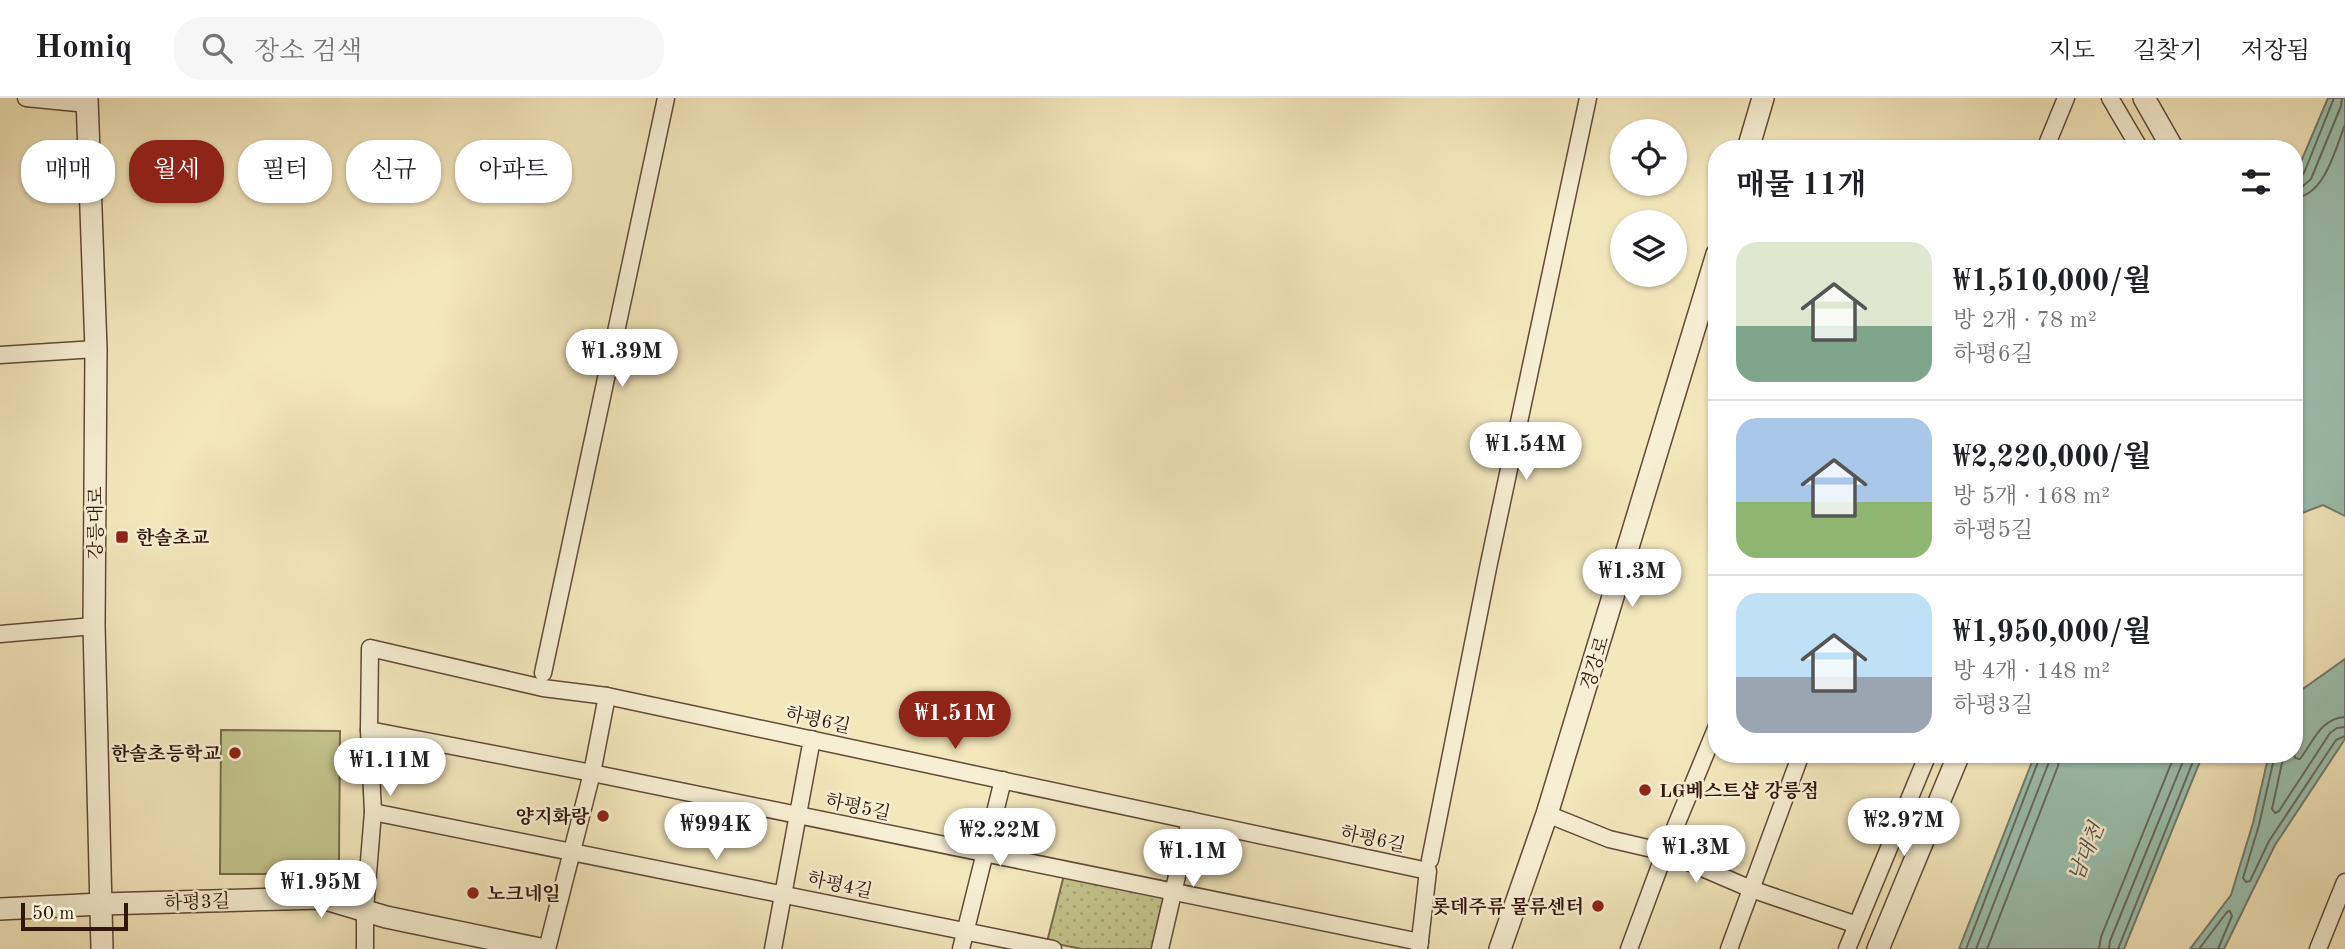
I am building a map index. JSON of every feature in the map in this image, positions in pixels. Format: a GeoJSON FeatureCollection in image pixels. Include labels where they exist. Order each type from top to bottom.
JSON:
{"type":"FeatureCollection","features":[{"type":"Feature","properties":{"kind":"street"},"geometry":{"type":"LineString","coordinates":[[26,98],[87,101]]}},
{"type":"Feature","properties":{"kind":"street"},"geometry":{"type":"LineString","coordinates":[[542,673],[666,98]]}},
{"type":"Feature","properties":{"kind":"street"},"geometry":{"type":"LineString","coordinates":[[1430,860],[1489,563],[1588,98]]}},
{"type":"Feature","properties":{"kind":"street"},"geometry":{"type":"LineString","coordinates":[[1750,140],[1762,98]]}},
{"type":"Feature","properties":{"kind":"street"},"geometry":{"type":"LineString","coordinates":[[2049,140],[2066,98]]}},
{"type":"Feature","properties":{"kind":"street"},"geometry":{"type":"LineString","coordinates":[[2110,98],[2135,140]]}},
{"type":"Feature","properties":{"kind":"street"},"geometry":{"type":"LineString","coordinates":[[2144,98],[2168,140]]}},
{"type":"Feature","properties":{"kind":"street","name":"강릉대로"},"geometry":{"type":"LineString","coordinates":[[87,101],[96,349],[94,626],[102,949]]}},
{"type":"Feature","properties":{"kind":"street","name":"경강로"},"geometry":{"type":"LineString","coordinates":[[1500,949],[1547,814],[1708,284]]}},
{"type":"Feature","properties":{"kind":"street"},"geometry":{"type":"LineString","coordinates":[[0,355],[96,349]]}},
{"type":"Feature","properties":{"kind":"street"},"geometry":{"type":"LineString","coordinates":[[0,634],[94,626]]}},
{"type":"Feature","properties":{"kind":"street","name":"하평6길"},"geometry":{"type":"LineString","coordinates":[[369,730],[370,648],[542,688],[607,696],[1428,871],[1420,945]]}},
{"type":"Feature","properties":{"kind":"street"},"geometry":{"type":"LineString","coordinates":[[547,949],[592,773],[607,696]]}},
{"type":"Feature","properties":{"kind":"street"},"geometry":{"type":"LineString","coordinates":[[365,949],[365,911],[373,812],[369,730]]}},
{"type":"Feature","properties":{"kind":"street","name":"하평5길"},"geometry":{"type":"LineString","coordinates":[[369,730],[1173,891],[1420,945]]}},
{"type":"Feature","properties":{"kind":"street"},"geometry":{"type":"LineString","coordinates":[[773,949],[811,739]]}},
{"type":"Feature","properties":{"kind":"street"},"geometry":{"type":"LineString","coordinates":[[1629,949],[1708,748]]}},
{"type":"Feature","properties":{"kind":"street"},"geometry":{"type":"LineString","coordinates":[[1729,949],[1798,763]]}},
{"type":"Feature","properties":{"kind":"street"},"geometry":{"type":"LineString","coordinates":[[1847,949],[1924,763]]}},
{"type":"Feature","properties":{"kind":"street"},"geometry":{"type":"LineString","coordinates":[[1878,949],[1955,763]]}},
{"type":"Feature","properties":{"kind":"street"},"geometry":{"type":"LineString","coordinates":[[961,949],[1003,780]]}},
{"type":"Feature","properties":{"kind":"street","name":"하평4길"},"geometry":{"type":"LineString","coordinates":[[373,812],[1053,949]]}},
{"type":"Feature","properties":{"kind":"street"},"geometry":{"type":"LineString","coordinates":[[1547,814],[1609,839],[1665,852],[1751,889],[1857,925]]}},
{"type":"Feature","properties":{"kind":"street"},"geometry":{"type":"LineString","coordinates":[[1160,949],[1190,820]]}},
{"type":"Feature","properties":{"kind":"street"},"geometry":{"type":"LineString","coordinates":[[2318,949],[2345,883]]}},
{"type":"Feature","properties":{"kind":"street","name":"하평3길"},"geometry":{"type":"LineString","coordinates":[[0,909],[322,898],[365,911],[540,949]]}},
{"type":"Feature","properties":{"kind":"green space"},"geometry":{"type":"Polygon","coordinates":[[[221,730],[340,731],[339,860],[321,874],[220,874],[221,730]]]}},
{"type":"Feature","properties":{"kind":"green space"},"geometry":{"type":"Polygon","coordinates":[[[1064,875],[1165,896],[1155,949],[1082,949],[1047,942],[1064,875]]]}},
{"type":"Feature","properties":{"kind":"water"},"geometry":{"type":"Polygon","coordinates":[[[2328,98],[2345,98],[2345,516],[2323,505],[2303,513],[2303,157],[2328,98]]]}},
{"type":"Feature","properties":{"kind":"water"},"geometry":{"type":"Polygon","coordinates":[[[2345,659],[2345,739],[2275,845],[2224,949],[2190,949],[2231,895],[2253,823],[2267,763],[2303,763],[2303,689],[2345,659]]]}},
{"type":"Feature","properties":{"kind":"water","name":"남대천"},"geometry":{"type":"Polygon","coordinates":[[[2031,763],[2199,763],[2124,949],[1959,949],[2031,763]]]}},
{"type":"Feature","properties":{"kind":"place","name":"한솔초교"},"geometry":{"type":"Point","coordinates":[122,537]}},
{"type":"Feature","properties":{"kind":"place","name":"한솔초등학교"},"geometry":{"type":"Point","coordinates":[235,753]}},
{"type":"Feature","properties":{"kind":"place","name":"LG베스트샵 강릉점"},"geometry":{"type":"Point","coordinates":[1645,790]}},
{"type":"Feature","properties":{"kind":"place","name":"양지화랑"},"geometry":{"type":"Point","coordinates":[603,816]}},
{"type":"Feature","properties":{"kind":"place","name":"노크네일"},"geometry":{"type":"Point","coordinates":[473,893]}},
{"type":"Feature","properties":{"kind":"place","name":"롯데주류 물류센터"},"geometry":{"type":"Point","coordinates":[1598,906]}}]}
